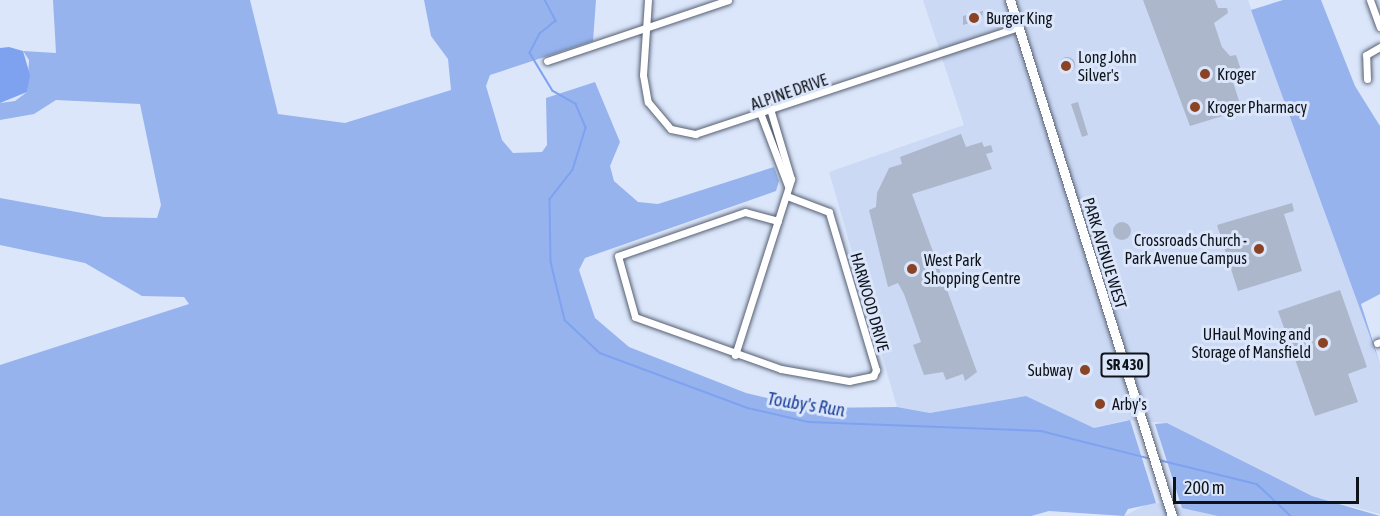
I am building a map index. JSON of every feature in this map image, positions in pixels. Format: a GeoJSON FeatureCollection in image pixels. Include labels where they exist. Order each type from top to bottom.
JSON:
{"type":"FeatureCollection","features":[{"type":"Feature","properties":{"kind":"main road","name":"PARK AVENUE WEST"},"geometry":{"type":"LineString","coordinates":[[1010,0],[1172,516]]}},
{"type":"Feature","properties":{"kind":"street","name":"ALPINE DRIVE"},"geometry":{"type":"LineString","coordinates":[[648,0],[644,85],[651,108],[665,124],[703,134],[1018,27]]}},
{"type":"Feature","properties":{"kind":"street"},"geometry":{"type":"LineString","coordinates":[[547,62],[728,0]]}},
{"type":"Feature","properties":{"kind":"street"},"geometry":{"type":"LineString","coordinates":[[1370,0],[1380,27]]}},
{"type":"Feature","properties":{"kind":"street"},"geometry":{"type":"LineString","coordinates":[[1367,79],[1365,58],[1380,47]]}},
{"type":"Feature","properties":{"kind":"street"},"geometry":{"type":"LineString","coordinates":[[735,355],[789,186],[790,167],[771,112]]}},
{"type":"Feature","properties":{"kind":"street"},"geometry":{"type":"LineString","coordinates":[[761,115],[789,186]]}},
{"type":"Feature","properties":{"kind":"street","name":"HARWOOD DRIVE"},"geometry":{"type":"LineString","coordinates":[[778,221],[745,212],[617,259],[638,320],[735,355],[849,381],[875,374],[829,212],[787,196]]}},
{"type":"Feature","properties":{"kind":"shaded area"},"geometry":{"type":"Polygon","coordinates":[[[53,0],[250,0],[278,114],[345,123],[451,90],[448,59],[431,36],[424,0],[596,0],[593,41],[490,75],[486,86],[502,140],[513,153],[542,152],[547,145],[546,98],[595,82],[620,142],[610,166],[614,181],[638,202],[658,204],[774,167],[779,181],[776,191],[585,258],[579,270],[595,318],[629,347],[746,393],[810,408],[897,407],[930,413],[1026,396],[1094,428],[1130,420],[1156,503],[1128,509],[1124,516],[1049,511],[1031,516],[0,516],[0,365],[189,304],[184,297],[142,296],[85,263],[0,245],[0,198],[104,217],[157,218],[161,205],[140,104],[56,100],[34,114],[0,120],[0,103],[15,101],[27,92],[29,60],[23,51],[56,53],[53,0]]]}},
{"type":"Feature","properties":{"kind":"shaded area"},"geometry":{"type":"Polygon","coordinates":[[[923,0],[1248,0],[1380,364],[1380,514],[1312,496],[1167,423],[1126,420],[1094,428],[1026,396],[930,413],[897,407],[829,172],[964,125],[923,0]]]}},
{"type":"Feature","properties":{"kind":"shaded area"},"geometry":{"type":"Polygon","coordinates":[[[1283,0],[1321,0],[1355,86],[1380,126],[1380,294],[1361,304],[1380,364],[1251,10],[1283,0]]]}},
{"type":"Feature","properties":{"kind":"shaded area"},"geometry":{"type":"Polygon","coordinates":[[[9,47],[23,51],[30,75],[27,92],[0,103],[0,48],[9,47]]]}},
{"type":"Feature","properties":{"kind":"shaded area"},"geometry":{"type":"Polygon","coordinates":[[[1167,423],[1312,496],[1380,516],[1218,516],[1182,508],[1155,424],[1167,423]]]}},
{"type":"Feature","properties":{"kind":"shaded area"},"geometry":{"type":"Polygon","coordinates":[[[1151,502],[1215,514],[1218,516],[1124,516],[1151,502]]]}},
{"type":"Feature","properties":{"kind":"building","name":"Kroger"},"geometry":{"type":"Polygon","coordinates":[[[1143,0],[1215,0],[1218,8],[1227,8],[1228,13],[1214,23],[1222,47],[1230,56],[1236,55],[1242,73],[1233,82],[1242,110],[1190,126],[1143,0]]]}},
{"type":"Feature","properties":{"kind":"building","name":"Burger King"},"geometry":{"type":"Polygon","coordinates":[[[983,11],[982,19],[963,25],[963,16],[983,11]]]}},
{"type":"Feature","properties":{"kind":"building","name":"Long John Silver's"},"geometry":{"type":"Polygon","coordinates":[[[1067,57],[1073,59],[1075,65],[1073,71],[1067,73],[1061,71],[1059,65],[1061,59],[1067,57]]]}},
{"type":"Feature","properties":{"kind":"building"},"geometry":{"type":"Polygon","coordinates":[[[1078,102],[1088,135],[1082,137],[1071,104],[1078,102]]]}},
{"type":"Feature","properties":{"kind":"building","name":"West Park Shopping Centre"},"geometry":{"type":"Polygon","coordinates":[[[961,134],[966,147],[982,142],[984,147],[991,145],[993,152],[986,154],[992,169],[912,194],[977,372],[965,381],[963,374],[946,380],[943,372],[924,375],[913,345],[921,342],[898,283],[888,287],[869,210],[876,207],[877,193],[889,168],[902,164],[900,157],[961,134]]]}},
{"type":"Feature","properties":{"kind":"building","name":"Crossroads Church - Park Avenue Campus"},"geometry":{"type":"Polygon","coordinates":[[[1292,203],[1294,211],[1284,214],[1302,271],[1238,291],[1217,225],[1292,203]]]}},
{"type":"Feature","properties":{"kind":"building"},"geometry":{"type":"Polygon","coordinates":[[[1122,222],[1128,225],[1131,231],[1128,237],[1122,240],[1116,237],[1113,231],[1116,225],[1122,222]]]}},
{"type":"Feature","properties":{"kind":"building","name":"UHaul Moving and Storage of Mansfield"},"geometry":{"type":"Polygon","coordinates":[[[1340,290],[1367,367],[1348,374],[1358,402],[1315,416],[1278,311],[1340,290]]]}},
{"type":"Feature","properties":{"kind":"waterway","name":"Touby's Run"},"geometry":{"type":"LineString","coordinates":[[545,0],[556,21],[540,34],[530,53],[553,91],[576,104],[586,128],[573,170],[550,199],[551,262],[565,320],[600,353],[748,408],[809,422],[1041,431],[1148,458]]}},
{"type":"Feature","properties":{"kind":"waterway","name":"Touby's Run"},"geometry":{"type":"LineString","coordinates":[[1159,460],[1257,484],[1291,516]]}},
{"type":"Feature","properties":{"kind":"place","name":"Burger King"},"geometry":{"type":"Point","coordinates":[974,18]}},
{"type":"Feature","properties":{"kind":"place","name":"Long John Silver's"},"geometry":{"type":"Point","coordinates":[1066,66]}},
{"type":"Feature","properties":{"kind":"place","name":"Kroger"},"geometry":{"type":"Point","coordinates":[1205,74]}},
{"type":"Feature","properties":{"kind":"place","name":"Kroger Pharmacy"},"geometry":{"type":"Point","coordinates":[1195,107]}},
{"type":"Feature","properties":{"kind":"place","name":"Crossroads Church - Park Avenue Campus"},"geometry":{"type":"Point","coordinates":[1259,249]}},
{"type":"Feature","properties":{"kind":"place","name":"West Park Shopping Centre"},"geometry":{"type":"Point","coordinates":[912,269]}},
{"type":"Feature","properties":{"kind":"place","name":"UHaul Moving and Storage of Mansfield"},"geometry":{"type":"Point","coordinates":[1323,343]}},
{"type":"Feature","properties":{"kind":"place","name":"Subway"},"geometry":{"type":"Point","coordinates":[1085,370]}},
{"type":"Feature","properties":{"kind":"place","name":"Arby's"},"geometry":{"type":"Point","coordinates":[1100,404]}}]}
